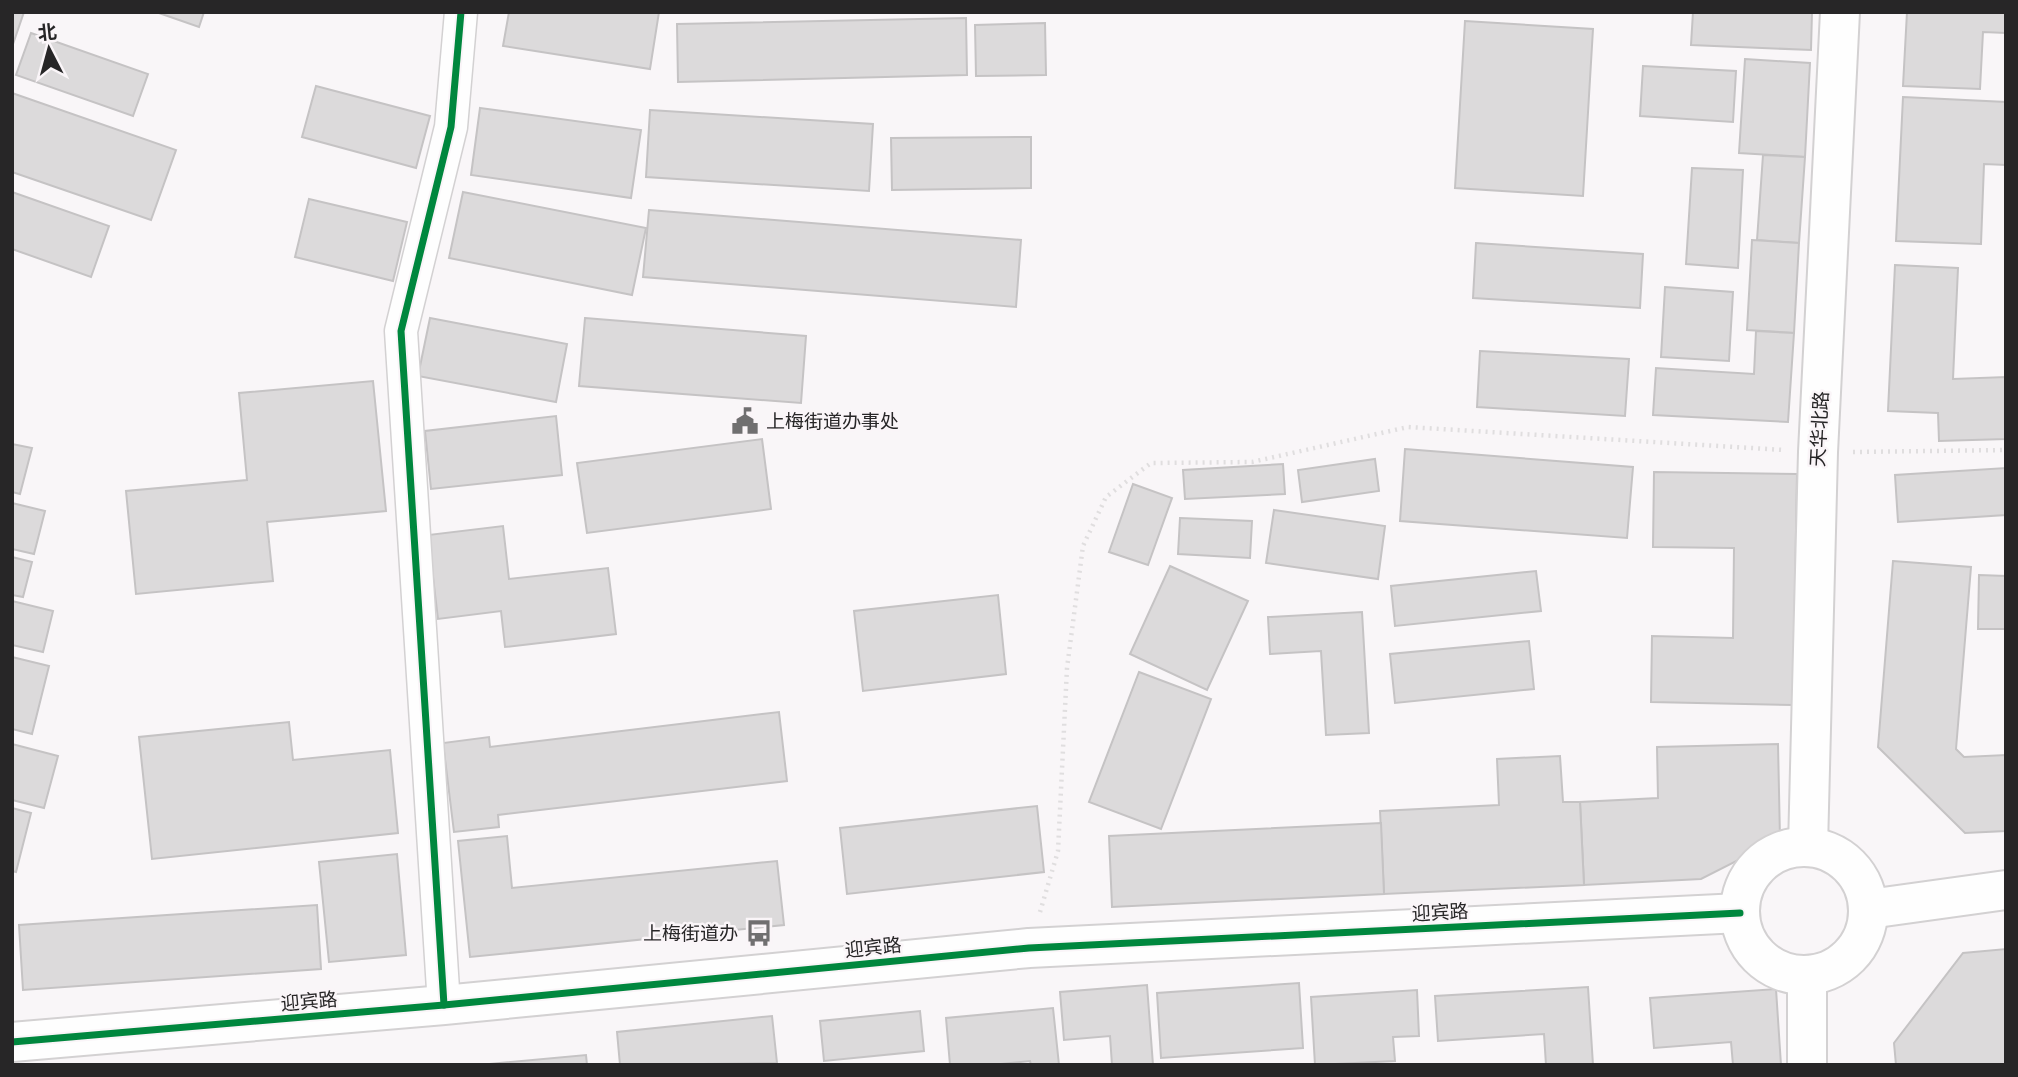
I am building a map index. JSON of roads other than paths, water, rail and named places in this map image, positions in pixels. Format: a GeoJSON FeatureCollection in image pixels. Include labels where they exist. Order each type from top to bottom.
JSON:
{"type":"FeatureCollection","features":[{"type":"Feature","properties":{"kind":"street"},"geometry":{"type":"LineString","coordinates":[[444,1005],[401,331],[451,127],[461,12]]}},
{"type":"Feature","properties":{"kind":"street","name":"天华北路"},"geometry":{"type":"LineString","coordinates":[[1808,847],[1818,452],[1840,12]]}},
{"type":"Feature","properties":{"kind":"street"},"geometry":{"type":"LineString","coordinates":[[1795,847],[1817,847],[1837,855],[1854,869],[1865,887],[1869,909],[1866,930],[1857,949],[1841,964],[1822,973],[1807,975],[1779,971],[1761,960],[1748,944],[1740,924],[1739,903],[1745,883],[1758,865],[1775,853],[1795,847]]}},
{"type":"Feature","properties":{"kind":"street"},"geometry":{"type":"LineString","coordinates":[[1869,909],[2006,890]]}},
{"type":"Feature","properties":{"kind":"street","name":"迎宾路"},"geometry":{"type":"LineString","coordinates":[[12,1042],[444,1005],[1029,948],[1740,913]]}},
{"type":"Feature","properties":{"kind":"street"},"geometry":{"type":"LineString","coordinates":[[1807,975],[1807,1065]]}},
{"type":"Feature","properties":{"kind":"place","name":"上梅街道办事处"},"geometry":{"type":"Point","coordinates":[745,421]}},
{"type":"Feature","properties":{"kind":"place","name":"上梅街道办"},"geometry":{"type":"Point","coordinates":[759,933]}}]}
